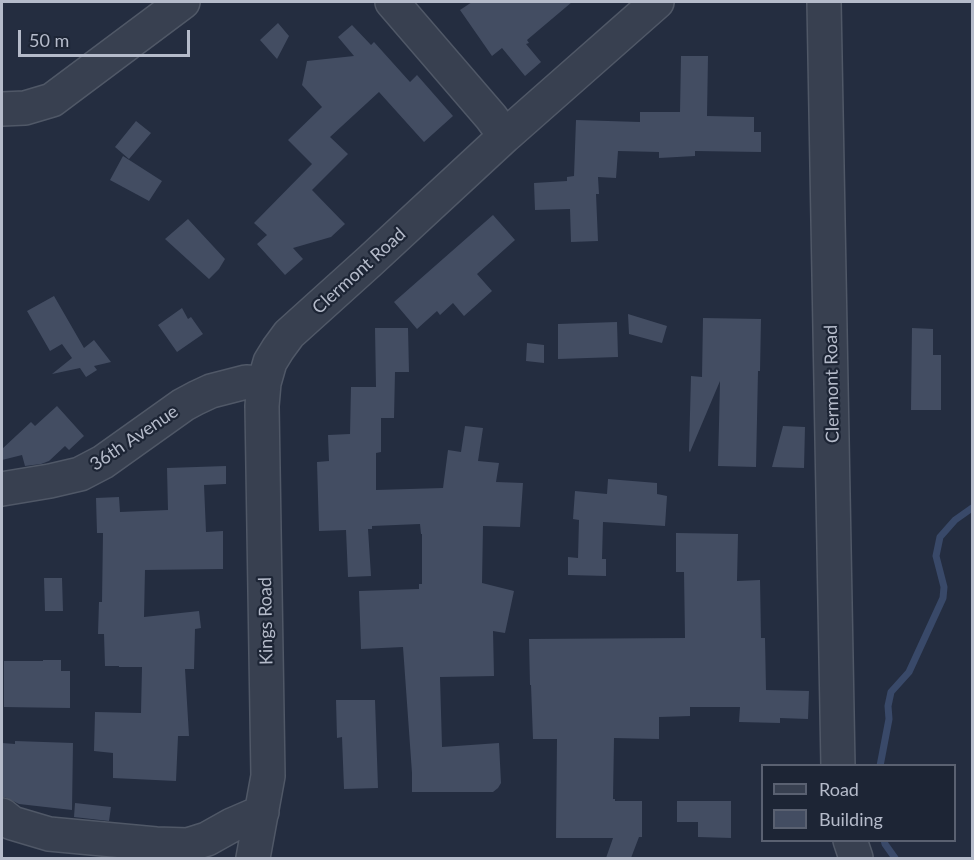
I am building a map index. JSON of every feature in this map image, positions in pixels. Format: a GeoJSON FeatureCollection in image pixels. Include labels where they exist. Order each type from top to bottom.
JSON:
{"type":"FeatureCollection","features":[{"type":"Feature","properties":{"kind":"street"},"geometry":{"type":"LineString","coordinates":[[2,109],[25,108],[52,100],[183,2]]}},
{"type":"Feature","properties":{"kind":"street"},"geometry":{"type":"LineString","coordinates":[[392,2],[505,136]]}},
{"type":"Feature","properties":{"kind":"street","name":"Clermont Road"},"geometry":{"type":"LineString","coordinates":[[264,383],[270,362],[289,334],[505,136],[657,2]]}},
{"type":"Feature","properties":{"kind":"street","name":"Clermont Road"},"geometry":{"type":"LineString","coordinates":[[824,2],[838,764]]}},
{"type":"Feature","properties":{"kind":"street","name":"36th Avenue"},"geometry":{"type":"LineString","coordinates":[[2,489],[80,474],[103,462],[196,398],[211,391],[246,382],[264,383]]}},
{"type":"Feature","properties":{"kind":"street","name":"Kings Road"},"geometry":{"type":"LineString","coordinates":[[253,858],[268,776],[262,406],[264,383]]}},
{"type":"Feature","properties":{"kind":"street"},"geometry":{"type":"LineString","coordinates":[[2,815],[12,823],[49,834],[105,840],[188,844],[207,839],[262,812]]}},
{"type":"Feature","properties":{"kind":"street"},"geometry":{"type":"LineString","coordinates":[[850,842],[856,858]]}},
{"type":"Feature","properties":{"kind":"building"},"geometry":{"type":"Polygon","coordinates":[[[472,2],[572,2],[527,40],[529,43],[526,44],[541,62],[525,76],[502,48],[492,56],[460,10],[472,2]]]}},
{"type":"Feature","properties":{"kind":"building"},"geometry":{"type":"Polygon","coordinates":[[[278,23],[289,36],[277,59],[260,40],[278,23]]]}},
{"type":"Feature","properties":{"kind":"building"},"geometry":{"type":"Polygon","coordinates":[[[352,25],[371,45],[374,42],[410,82],[417,75],[453,116],[424,142],[379,92],[330,137],[348,154],[312,190],[345,224],[331,237],[293,248],[303,259],[285,275],[257,244],[267,235],[254,223],[312,164],[288,140],[322,107],[302,85],[307,61],[354,56],[338,37],[352,25]]]}},
{"type":"Feature","properties":{"kind":"building"},"geometry":{"type":"Polygon","coordinates":[[[681,56],[708,56],[707,116],[754,117],[754,132],[761,132],[761,152],[695,151],[695,156],[659,158],[659,152],[618,151],[616,178],[598,177],[599,194],[596,194],[598,241],[571,242],[570,209],[535,210],[534,183],[567,181],[567,177],[574,176],[576,120],[640,122],[640,112],[680,112],[681,56]]]}},
{"type":"Feature","properties":{"kind":"building"},"geometry":{"type":"Polygon","coordinates":[[[136,121],[151,133],[129,159],[115,147],[136,121]]]}},
{"type":"Feature","properties":{"kind":"building"},"geometry":{"type":"Polygon","coordinates":[[[123,156],[162,181],[149,201],[110,180],[123,156]]]}},
{"type":"Feature","properties":{"kind":"building"},"geometry":{"type":"Polygon","coordinates":[[[493,215],[515,240],[477,274],[492,291],[464,316],[453,303],[440,315],[437,311],[417,329],[394,302],[493,215]]]}},
{"type":"Feature","properties":{"kind":"building"},"geometry":{"type":"Polygon","coordinates":[[[188,219],[225,259],[209,279],[165,239],[188,219]]]}},
{"type":"Feature","properties":{"kind":"building"},"geometry":{"type":"Polygon","coordinates":[[[54,296],[84,348],[94,340],[111,362],[94,366],[97,370],[86,377],[80,368],[52,374],[72,358],[62,344],[50,351],[27,311],[54,296]]]}},
{"type":"Feature","properties":{"kind":"building"},"geometry":{"type":"Polygon","coordinates":[[[182,308],[188,319],[191,317],[203,334],[177,352],[158,325],[182,308]]]}},
{"type":"Feature","properties":{"kind":"building"},"geometry":{"type":"Polygon","coordinates":[[[628,314],[667,326],[662,343],[629,334],[628,314]]]}},
{"type":"Feature","properties":{"kind":"building"},"geometry":{"type":"Polygon","coordinates":[[[703,318],[761,319],[756,467],[718,466],[720,381],[689,451],[691,376],[702,377],[703,318]]]}},
{"type":"Feature","properties":{"kind":"building"},"geometry":{"type":"Polygon","coordinates":[[[617,322],[618,357],[558,359],[558,324],[617,322]]]}},
{"type":"Feature","properties":{"kind":"building"},"geometry":{"type":"Polygon","coordinates":[[[375,328],[408,328],[409,372],[395,372],[394,418],[381,418],[381,452],[376,453],[376,490],[443,488],[448,450],[461,452],[465,426],[483,428],[478,461],[499,463],[496,482],[523,483],[520,527],[483,526],[482,583],[514,591],[505,633],[493,631],[494,676],[440,677],[442,747],[499,743],[501,783],[493,792],[412,792],[403,647],[361,649],[359,591],[419,589],[419,584],[422,584],[420,524],[372,526],[372,529],[368,529],[371,576],[348,577],[346,530],[319,531],[317,462],[329,461],[328,435],[350,434],[351,387],[376,387],[375,328]]]}},
{"type":"Feature","properties":{"kind":"building"},"geometry":{"type":"Polygon","coordinates":[[[912,328],[933,329],[933,355],[941,355],[941,410],[911,410],[912,328]]]}},
{"type":"Feature","properties":{"kind":"building"},"geometry":{"type":"Polygon","coordinates":[[[527,343],[544,345],[544,363],[526,361],[527,343]]]}},
{"type":"Feature","properties":{"kind":"building"},"geometry":{"type":"Polygon","coordinates":[[[57,406],[84,436],[69,450],[65,446],[49,461],[41,464],[25,466],[22,455],[2,460],[2,449],[31,422],[35,426],[57,406]]]}},
{"type":"Feature","properties":{"kind":"building"},"geometry":{"type":"Polygon","coordinates":[[[783,426],[805,427],[804,468],[772,467],[783,426]]]}},
{"type":"Feature","properties":{"kind":"building"},"geometry":{"type":"Polygon","coordinates":[[[226,466],[226,484],[204,485],[206,532],[223,531],[223,569],[145,570],[144,617],[199,611],[201,628],[195,629],[194,669],[185,669],[189,736],[178,736],[176,781],[113,778],[113,753],[94,751],[95,712],[141,713],[142,667],[105,666],[104,634],[98,634],[99,602],[102,602],[103,533],[97,533],[96,498],[119,497],[120,512],[168,510],[167,468],[226,466]]]}},
{"type":"Feature","properties":{"kind":"building"},"geometry":{"type":"Polygon","coordinates":[[[608,479],[657,483],[657,494],[667,496],[665,526],[603,522],[602,559],[606,559],[606,576],[568,575],[568,557],[578,558],[579,520],[573,519],[575,491],[607,494],[608,479]]]}},
{"type":"Feature","properties":{"kind":"building"},"geometry":{"type":"Polygon","coordinates":[[[676,533],[738,534],[737,581],[760,580],[761,638],[765,638],[766,690],[809,691],[808,719],[780,718],[780,723],[739,722],[740,707],[690,707],[690,716],[659,717],[659,739],[614,738],[613,799],[615,801],[642,801],[642,837],[639,837],[631,858],[606,858],[613,838],[556,838],[557,739],[533,739],[529,639],[685,638],[684,572],[676,572],[676,533]]]}},
{"type":"Feature","properties":{"kind":"building"},"geometry":{"type":"Polygon","coordinates":[[[44,578],[62,578],[63,611],[45,611],[44,578]]]}},
{"type":"Feature","properties":{"kind":"building"},"geometry":{"type":"Polygon","coordinates":[[[61,660],[61,671],[70,671],[70,708],[4,707],[4,661],[61,660]]]}},
{"type":"Feature","properties":{"kind":"building"},"geometry":{"type":"Polygon","coordinates":[[[336,700],[375,700],[378,788],[344,789],[342,737],[337,738],[336,700]]]}},
{"type":"Feature","properties":{"kind":"building"},"geometry":{"type":"Polygon","coordinates":[[[15,741],[73,743],[72,810],[19,804],[2,797],[2,743],[15,744],[15,741]]]}},
{"type":"Feature","properties":{"kind":"building"},"geometry":{"type":"Polygon","coordinates":[[[677,801],[731,801],[731,838],[698,837],[698,822],[677,822],[677,801]]]}},
{"type":"Feature","properties":{"kind":"building"},"geometry":{"type":"Polygon","coordinates":[[[75,803],[111,807],[109,821],[74,817],[75,803]]]}},
{"type":"Feature","properties":{"kind":"waterway"},"geometry":{"type":"LineString","coordinates":[[880,764],[889,719],[888,706],[891,692],[909,672],[943,598],[944,587],[936,556],[940,537],[955,520],[972,508]]}},
{"type":"Feature","properties":{"kind":"waterway"},"geometry":{"type":"LineString","coordinates":[[884,842],[895,858]]}}]}
